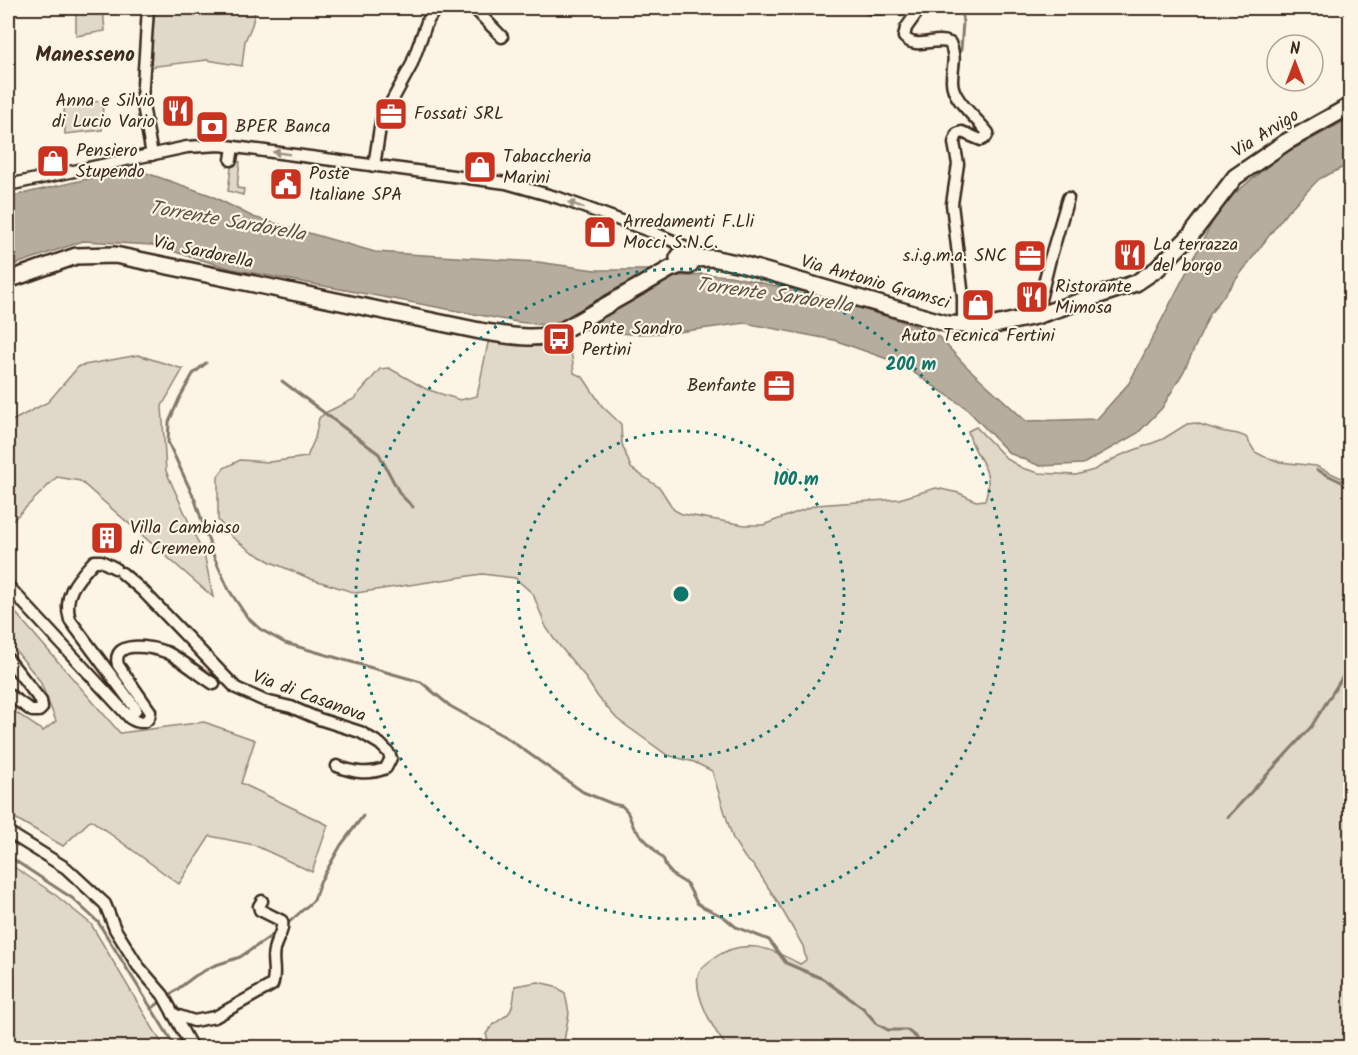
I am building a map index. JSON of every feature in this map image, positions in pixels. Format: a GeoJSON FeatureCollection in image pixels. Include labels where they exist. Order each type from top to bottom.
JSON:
{"type":"FeatureCollection","features":[{"type":"Feature","properties":{"kind":"main road","name":"Via Arvigo"},"geometry":{"type":"LineString","coordinates":[[1235,177],[1286,142],[1350,106]]}},
{"type":"Feature","properties":{"kind":"main road","name":"Via Antonio Gramsci"},"geometry":{"type":"LineString","coordinates":[[683,261],[712,258],[741,264],[948,324],[990,326],[1036,316],[1136,283],[1157,270],[1191,235],[1235,177]]}},
{"type":"Feature","properties":{"kind":"main road","name":"Via Sardorella"},"geometry":{"type":"LineString","coordinates":[[8,280],[76,256],[115,255],[500,334],[548,336],[558,333],[683,261]]}},
{"type":"Feature","properties":{"kind":"street"},"geometry":{"type":"LineString","coordinates":[[148,8],[142,100],[152,154]]}},
{"type":"Feature","properties":{"kind":"street"},"geometry":{"type":"LineString","coordinates":[[374,166],[381,121],[411,66],[427,22],[436,8]]}},
{"type":"Feature","properties":{"kind":"street"},"geometry":{"type":"LineString","coordinates":[[474,8],[502,37]]}},
{"type":"Feature","properties":{"kind":"street"},"geometry":{"type":"LineString","coordinates":[[870,8],[903,8]]}},
{"type":"Feature","properties":{"kind":"street"},"geometry":{"type":"LineString","coordinates":[[913,8],[916,14],[906,28],[904,37],[915,44],[944,41],[950,43],[955,55],[952,83],[958,97],[988,133],[981,140],[962,132],[957,134],[954,143],[958,164],[952,204],[963,297],[963,326]]}},
{"type":"Feature","properties":{"kind":"street"},"geometry":{"type":"LineString","coordinates":[[8,185],[187,147],[220,145],[506,183],[559,198],[680,244],[683,261]]}},
{"type":"Feature","properties":{"kind":"street"},"geometry":{"type":"LineString","coordinates":[[231,160],[233,147]]}},
{"type":"Feature","properties":{"kind":"street"},"geometry":{"type":"LineString","coordinates":[[1036,316],[1068,198]]}},
{"type":"Feature","properties":{"kind":"street","name":"Via di Casanova"},"geometry":{"type":"LineString","coordinates":[[130,718],[136,709],[70,620],[68,612],[71,589],[94,561],[101,561],[118,570],[143,591],[236,688],[265,701],[291,707],[360,732],[380,744],[391,758],[386,768],[376,772],[354,773],[337,766]]}},
{"type":"Feature","properties":{"kind":"street"},"geometry":{"type":"LineString","coordinates":[[8,586],[130,718],[142,722],[147,720],[150,714],[149,708],[118,664],[116,658],[118,652],[124,648],[148,648],[168,653],[214,684]]}},
{"type":"Feature","properties":{"kind":"street"},"geometry":{"type":"LineString","coordinates":[[8,660],[41,701],[42,708],[39,711],[32,711],[8,694]]}},
{"type":"Feature","properties":{"kind":"street"},"geometry":{"type":"LineString","coordinates":[[8,832],[66,868],[105,904],[115,930],[138,966],[164,995],[192,1047]]}},
{"type":"Feature","properties":{"kind":"street"},"geometry":{"type":"LineString","coordinates":[[173,1014],[194,1021],[215,1017],[272,985],[274,950],[283,926],[282,921],[260,910],[259,906],[262,901]]}},
{"type":"Feature","properties":{"kind":"shaded area"},"geometry":{"type":"Polygon","coordinates":[[[76,8],[103,8],[105,31],[76,36],[76,8]]]}},
{"type":"Feature","properties":{"kind":"shaded area"},"geometry":{"type":"Polygon","coordinates":[[[155,8],[208,8],[217,15],[224,8],[232,8],[239,14],[246,8],[256,8],[245,41],[242,66],[207,60],[149,67],[155,8]]]}},
{"type":"Feature","properties":{"kind":"shaded area"},"geometry":{"type":"Polygon","coordinates":[[[103,101],[102,130],[65,134],[64,104],[103,101]]]}},
{"type":"Feature","properties":{"kind":"shaded area"},"geometry":{"type":"Polygon","coordinates":[[[232,161],[240,162],[237,188],[244,189],[243,195],[228,191],[232,161]]]}},
{"type":"Feature","properties":{"kind":"shaded area"},"geometry":{"type":"Polygon","coordinates":[[[496,338],[544,344],[564,341],[572,357],[574,373],[583,377],[602,406],[621,424],[622,444],[631,468],[660,488],[674,510],[682,514],[745,525],[763,525],[816,505],[899,499],[936,488],[959,493],[976,501],[985,500],[988,488],[986,470],[968,431],[976,427],[1007,459],[1022,468],[1039,473],[1076,475],[1094,470],[1119,456],[1163,439],[1187,424],[1196,423],[1246,437],[1255,452],[1263,456],[1280,462],[1316,466],[1350,482],[1350,1047],[727,1047],[716,1032],[702,1003],[698,975],[702,968],[725,952],[747,946],[779,953],[800,964],[806,960],[803,946],[777,901],[733,839],[712,771],[694,762],[667,755],[617,719],[554,639],[546,627],[533,594],[515,578],[482,574],[356,593],[311,579],[271,562],[232,537],[218,520],[218,476],[224,468],[240,460],[269,462],[307,457],[315,438],[319,418],[354,399],[380,369],[389,368],[426,389],[460,400],[477,396],[488,343],[496,338]]]}},
{"type":"Feature","properties":{"kind":"shaded area"},"geometry":{"type":"Polygon","coordinates":[[[138,355],[183,369],[162,406],[166,471],[205,558],[213,597],[80,481],[57,477],[8,525],[8,423],[48,402],[79,366],[138,355]]]}},
{"type":"Feature","properties":{"kind":"shaded area"},"geometry":{"type":"Polygon","coordinates":[[[8,604],[120,733],[204,722],[255,740],[241,783],[328,825],[312,872],[254,845],[210,836],[179,884],[91,820],[63,846],[8,814],[8,707],[43,731],[56,721],[40,681],[8,641],[8,604]]]}},
{"type":"Feature","properties":{"kind":"shaded area"},"geometry":{"type":"Polygon","coordinates":[[[8,863],[53,893],[91,924],[164,1047],[23,1048],[8,1043],[8,863]]]}},
{"type":"Feature","properties":{"kind":"shaded area"},"geometry":{"type":"Polygon","coordinates":[[[538,982],[555,986],[565,993],[569,1013],[563,1047],[490,1047],[486,1034],[492,1026],[509,1013],[514,999],[515,986],[538,982]]]}},
{"type":"Feature","properties":{"kind":"water","name":"Torrente Sardorella"},"geometry":{"type":"Polygon","coordinates":[[[1350,118],[1350,164],[1319,179],[1287,212],[1210,314],[1184,371],[1162,408],[1138,433],[1083,464],[1040,466],[1009,453],[966,408],[901,364],[834,340],[745,323],[671,333],[630,334],[517,322],[232,269],[152,245],[83,241],[8,267],[8,197],[101,176],[116,170],[135,169],[210,195],[253,217],[375,252],[538,262],[595,270],[648,270],[679,276],[700,274],[730,276],[813,294],[911,324],[939,337],[966,366],[1026,421],[1097,419],[1129,383],[1215,217],[1234,194],[1280,156],[1350,118]]]}},
{"type":"Feature","properties":{"kind":"waterway"},"geometry":{"type":"LineString","coordinates":[[961,8],[963,22],[961,50]]}},
{"type":"Feature","properties":{"kind":"waterway"},"geometry":{"type":"LineString","coordinates":[[206,363],[193,374],[179,399],[169,422],[168,442],[195,500],[214,557],[229,590],[247,617],[260,629],[285,643],[421,682],[450,706],[507,738],[583,792],[622,806],[627,811],[634,828],[664,860],[666,867],[674,876],[687,884],[697,903],[724,917],[736,927],[769,940],[786,963],[823,979],[863,1008],[877,1024],[888,1030],[907,1030],[917,1038]]}},
{"type":"Feature","properties":{"kind":"waterway"},"geometry":{"type":"LineString","coordinates":[[282,381],[379,454],[400,494],[413,507]]}},
{"type":"Feature","properties":{"kind":"waterway"},"geometry":{"type":"LineString","coordinates":[[1317,470],[1350,486]]}},
{"type":"Feature","properties":{"kind":"waterway"},"geometry":{"type":"LineString","coordinates":[[1228,817],[1311,727],[1350,665]]}},
{"type":"Feature","properties":{"kind":"waterway"},"geometry":{"type":"LineString","coordinates":[[286,925],[314,900],[320,882],[341,845],[363,816]]}},
{"type":"Feature","properties":{"kind":"waterway"},"geometry":{"type":"LineString","coordinates":[[8,856],[72,898],[98,922],[176,1048]]}},
{"type":"Feature","properties":{"kind":"waterway"},"geometry":{"type":"LineString","coordinates":[[151,1009],[195,976],[213,966],[240,957],[276,933]]}},
{"type":"Feature","properties":{"kind":"place","name":"Anna e Silvio di Lucio Vario"},"geometry":{"type":"Point","coordinates":[178,111]}},
{"type":"Feature","properties":{"kind":"place","name":"Fossati SRL"},"geometry":{"type":"Point","coordinates":[391,114]}},
{"type":"Feature","properties":{"kind":"place","name":"BPER Banca"},"geometry":{"type":"Point","coordinates":[212,127]}},
{"type":"Feature","properties":{"kind":"place","name":"Pensiero Stupendo"},"geometry":{"type":"Point","coordinates":[53,161]}},
{"type":"Feature","properties":{"kind":"place","name":"Tabaccheria Marini"},"geometry":{"type":"Point","coordinates":[480,167]}},
{"type":"Feature","properties":{"kind":"place","name":"Poste Italiane SPA"},"geometry":{"type":"Point","coordinates":[286,184]}},
{"type":"Feature","properties":{"kind":"place","name":"Arredamenti F.Lli Mocci S.N.C."},"geometry":{"type":"Point","coordinates":[600,232]}},
{"type":"Feature","properties":{"kind":"place","name":"La terrazza del borgo"},"geometry":{"type":"Point","coordinates":[1130,255]}},
{"type":"Feature","properties":{"kind":"place","name":"s.i.g.m.a. SNC"},"geometry":{"type":"Point","coordinates":[1030,256]}},
{"type":"Feature","properties":{"kind":"place","name":"Ristorante Mimosa"},"geometry":{"type":"Point","coordinates":[1032,297]}},
{"type":"Feature","properties":{"kind":"place","name":"Auto Tecnica Fertini"},"geometry":{"type":"Point","coordinates":[978,305]}},
{"type":"Feature","properties":{"kind":"place","name":"Ponte Sandro Pertini"},"geometry":{"type":"Point","coordinates":[559,339]}},
{"type":"Feature","properties":{"kind":"place","name":"Benfante"},"geometry":{"type":"Point","coordinates":[779,386]}},
{"type":"Feature","properties":{"kind":"place","name":"Villa Cambiaso di Cremeno"},"geometry":{"type":"Point","coordinates":[107,538]}},
{"type":"Feature","properties":{"kind":"district","name":"Manesseno"},"geometry":{"type":"Point","coordinates":[85,55]}}]}
